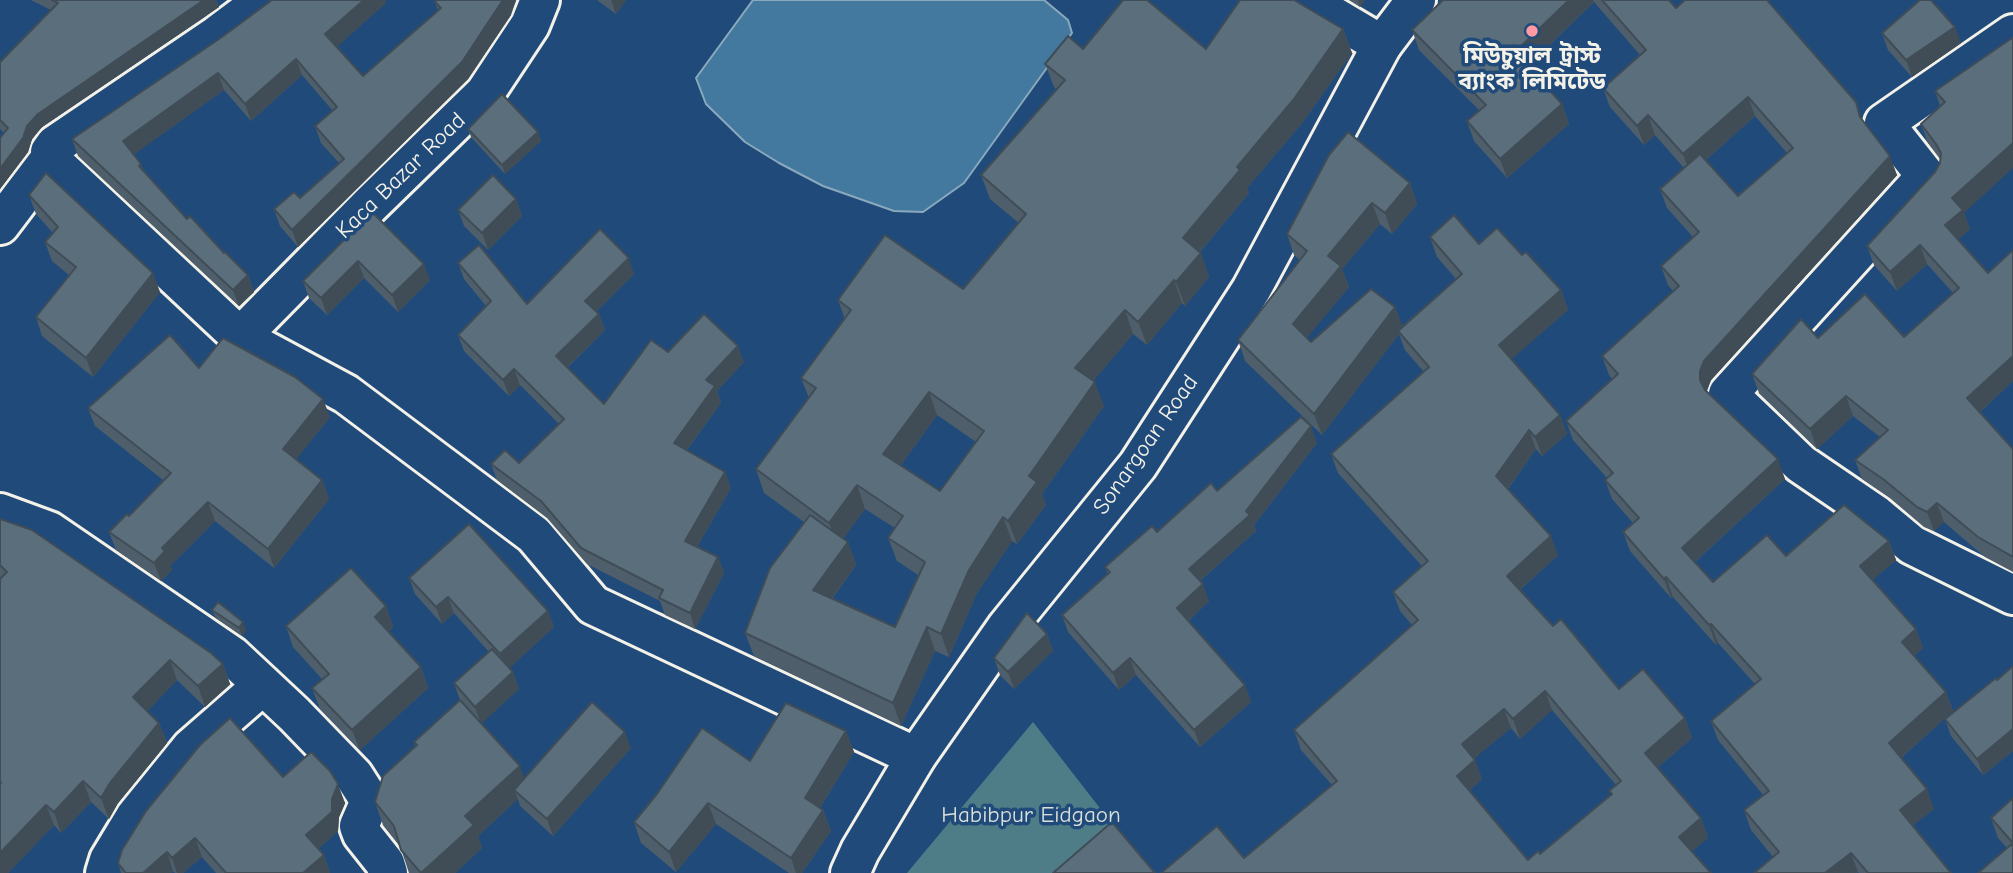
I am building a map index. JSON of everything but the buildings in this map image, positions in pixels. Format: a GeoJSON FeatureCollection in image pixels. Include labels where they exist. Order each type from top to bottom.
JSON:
{"type":"FeatureCollection","features":[{"type":"Feature","properties":{"kind":"street"},"geometry":{"type":"LineString","coordinates":[[0,225],[50,159],[50,152],[55,145],[216,36],[264,0]]}},
{"type":"Feature","properties":{"kind":"street","name":"Kaca Bazar Road"},"geometry":{"type":"LineString","coordinates":[[240,337],[485,93],[530,25],[540,0]]}},
{"type":"Feature","properties":{"kind":"street"},"geometry":{"type":"LineString","coordinates":[[1306,0],[1382,45]]}},
{"type":"Feature","properties":{"kind":"street","name":"Sonargoan Road"},"geometry":{"type":"LineString","coordinates":[[850,873],[860,851],[916,757],[1006,628],[1138,465],[1251,290],[1382,45],[1416,0]]}},
{"type":"Feature","properties":{"kind":"street"},"geometry":{"type":"LineString","coordinates":[[2011,38],[1884,123],[1926,176],[1728,394],[1801,464],[1876,515],[1912,545],[2013,595]]}},
{"type":"Feature","properties":{"kind":"street"},"geometry":{"type":"LineString","coordinates":[[50,159],[240,337],[346,394],[534,535],[593,605],[916,757]]}},
{"type":"Feature","properties":{"kind":"street"},"geometry":{"type":"LineString","coordinates":[[0,513],[49,531],[232,656],[354,776],[370,801],[359,826],[362,834],[385,863],[388,873]]}},
{"type":"Feature","properties":{"kind":"street"},"geometry":{"type":"LineString","coordinates":[[105,873],[108,860],[135,817],[191,748],[263,685]]}},
{"type":"Feature","properties":{"kind":"green space","name":"Habibpur Eidgaon"},"geometry":{"type":"Polygon","coordinates":[[[1033,722],[1113,825],[1062,873],[907,873],[1033,722]]]}},
{"type":"Feature","properties":{"kind":"water"},"geometry":{"type":"Polygon","coordinates":[[[753,0],[1044,0],[1068,20],[1072,33],[964,183],[923,212],[894,211],[823,186],[779,163],[745,142],[706,104],[696,78],[753,0]]]}},
{"type":"Feature","properties":{"kind":"place","name":"মিউচুয়াল ট্রাস্ট ব্যাংক লিমিটেড"},"geometry":{"type":"Point","coordinates":[1532,31]}}]}
